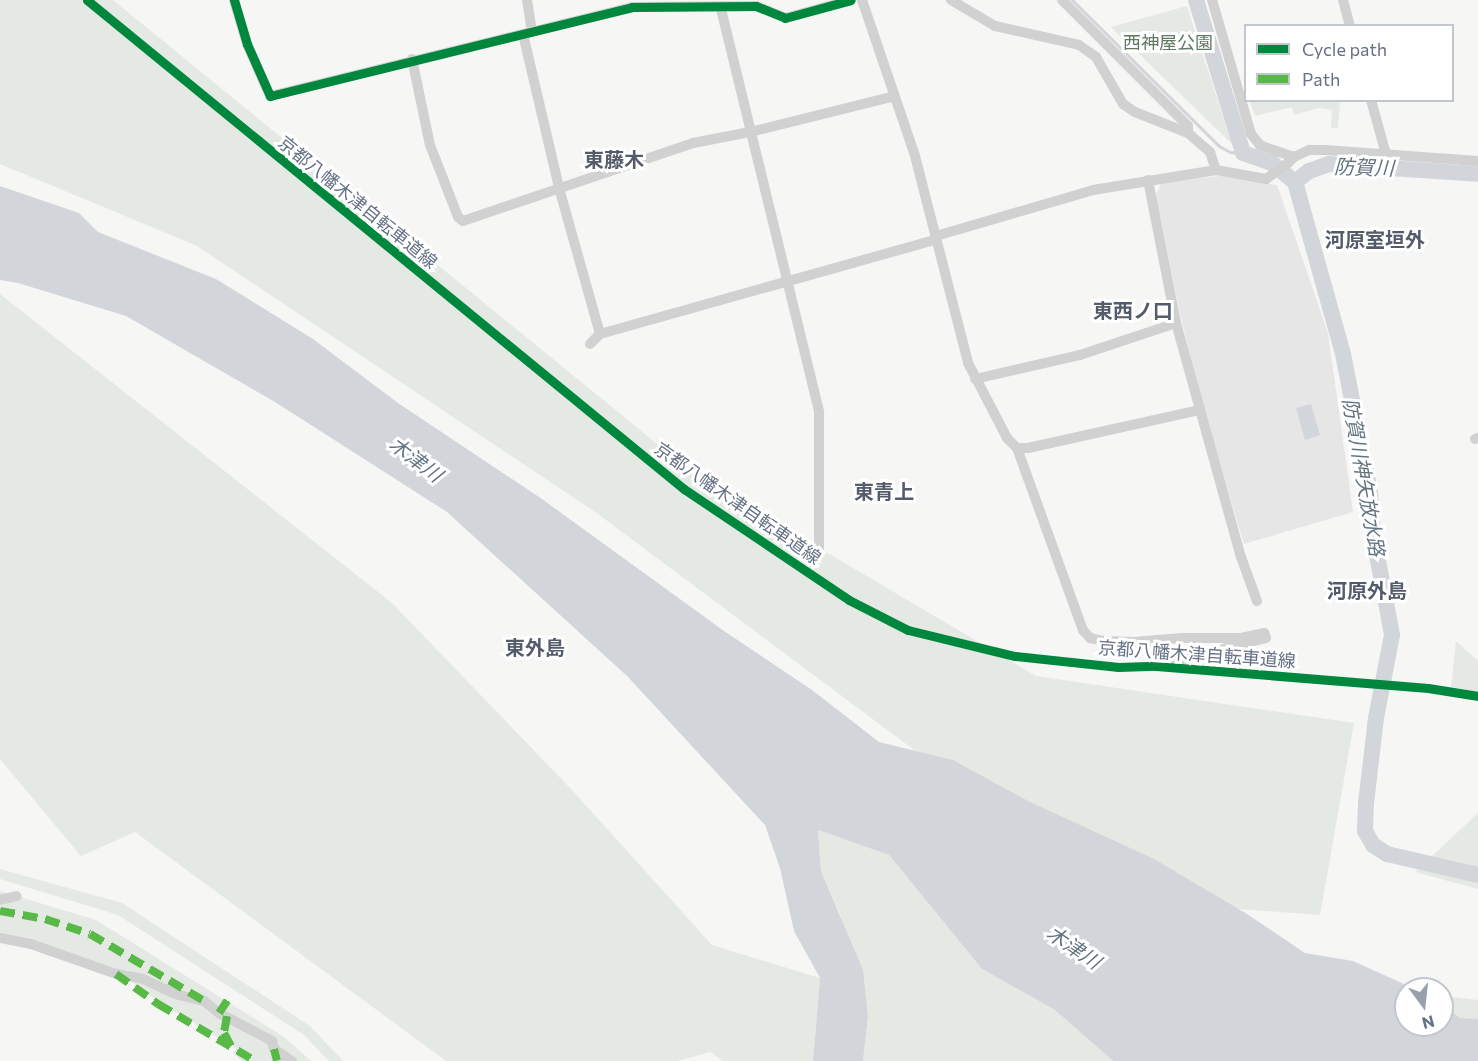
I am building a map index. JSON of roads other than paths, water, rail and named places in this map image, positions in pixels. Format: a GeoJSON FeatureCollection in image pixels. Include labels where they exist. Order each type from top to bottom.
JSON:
{"type":"FeatureCollection","features":[{"type":"Feature","properties":{"kind":"street"},"geometry":{"type":"LineString","coordinates":[[234,0],[247,44],[270,96],[411,59],[632,7],[694,4],[721,9],[756,6],[785,18],[851,0]]}},
{"type":"Feature","properties":{"kind":"street"},"geometry":{"type":"LineString","coordinates":[[527,0],[528,33],[559,188],[600,334]]}},
{"type":"Feature","properties":{"kind":"street"},"geometry":{"type":"LineString","coordinates":[[862,0],[915,156],[968,363],[1008,438],[1017,448],[1083,630],[1090,638],[1104,641],[1240,638],[1264,633],[1266,638],[1156,666]]}},
{"type":"Feature","properties":{"kind":"street"},"geometry":{"type":"LineString","coordinates":[[951,0],[995,26],[1079,45],[1096,57],[1124,104],[1135,112],[1188,133],[1210,152],[1216,170]]}},
{"type":"Feature","properties":{"kind":"street"},"geometry":{"type":"LineString","coordinates":[[1062,0],[1188,126],[1188,133]]}},
{"type":"Feature","properties":{"kind":"street"},"geometry":{"type":"LineString","coordinates":[[1212,0],[1251,134],[1260,145],[1291,160]]}},
{"type":"Feature","properties":{"kind":"street"},"geometry":{"type":"LineString","coordinates":[[1343,0],[1349,24]]}},
{"type":"Feature","properties":{"kind":"street"},"geometry":{"type":"LineString","coordinates":[[721,9],[819,412],[819,550]]}},
{"type":"Feature","properties":{"kind":"street"},"geometry":{"type":"LineString","coordinates":[[411,59],[430,145],[458,217],[463,221],[693,143],[750,132],[895,96]]}},
{"type":"Feature","properties":{"kind":"street"},"geometry":{"type":"LineString","coordinates":[[1372,102],[1386,154]]}},
{"type":"Feature","properties":{"kind":"street"},"geometry":{"type":"LineString","coordinates":[[590,344],[600,334],[788,282],[1093,190],[1216,170],[1266,179],[1309,150],[1478,161]]}},
{"type":"Feature","properties":{"kind":"street"},"geometry":{"type":"LineString","coordinates":[[1148,180],[1176,323],[1241,557],[1257,601]]}},
{"type":"Feature","properties":{"kind":"street"},"geometry":{"type":"LineString","coordinates":[[975,379],[1080,355],[1176,323]]}},
{"type":"Feature","properties":{"kind":"street"},"geometry":{"type":"LineString","coordinates":[[1017,448],[1093,435],[1199,410]]}},
{"type":"Feature","properties":{"kind":"street"},"geometry":{"type":"LineString","coordinates":[[0,900],[17,896]]}},
{"type":"Feature","properties":{"kind":"street"},"geometry":{"type":"LineString","coordinates":[[0,938],[31,945],[116,974],[143,979],[175,994],[204,1001],[219,1013],[272,1041],[274,1048],[292,1061]]}},
{"type":"Feature","properties":{"kind":"water"},"geometry":{"type":"Polygon","coordinates":[[[0,186],[79,213],[98,232],[216,279],[313,339],[398,403],[542,499],[724,631],[812,690],[879,742],[953,760],[1030,802],[1154,859],[1247,914],[1305,953],[1353,961],[1394,980],[1394,1037],[1454,1037],[1454,1013],[1478,1030],[1478,1061],[1113,1061],[1055,1010],[982,969],[889,855],[818,830],[821,871],[863,970],[868,1017],[863,1061],[813,1061],[820,978],[794,931],[780,868],[765,825],[627,676],[447,512],[275,402],[126,316],[18,283],[0,280],[0,186]]]}},
{"type":"Feature","properties":{"kind":"water"},"geometry":{"type":"Polygon","coordinates":[[[1311,404],[1320,435],[1305,440],[1296,408],[1311,404]]]}},
{"type":"Feature","properties":{"kind":"waterway"},"geometry":{"type":"LineString","coordinates":[[1072,0],[1219,146],[1230,152],[1243,153]]}},
{"type":"Feature","properties":{"kind":"waterway","name":"防賀川"},"geometry":{"type":"LineString","coordinates":[[1196,0],[1243,153],[1272,163],[1295,182]]}},
{"type":"Feature","properties":{"kind":"waterway","name":"防賀川"},"geometry":{"type":"LineString","coordinates":[[1295,182],[1309,171],[1329,164],[1478,174]]}},
{"type":"Feature","properties":{"kind":"waterway","name":"防賀川神矢放水路"},"geometry":{"type":"LineString","coordinates":[[1295,182],[1343,354],[1370,491],[1373,534],[1392,635],[1376,718],[1365,831],[1373,845],[1387,854],[1478,875]]}},
{"type":"Feature","properties":{"kind":"waterway","name":"木津川"},"geometry":{"type":"LineString","coordinates":[[1454,1026],[1478,1027]]}},
{"type":"Feature","properties":{"kind":"district","name":"東藤木"},"geometry":{"type":"Point","coordinates":[614,159]}},
{"type":"Feature","properties":{"kind":"district","name":"河原室垣外"},"geometry":{"type":"Point","coordinates":[1375,239]}},
{"type":"Feature","properties":{"kind":"district","name":"東西ノ口"},"geometry":{"type":"Point","coordinates":[1133,310]}},
{"type":"Feature","properties":{"kind":"district","name":"東青上"},"geometry":{"type":"Point","coordinates":[884,491]}},
{"type":"Feature","properties":{"kind":"district","name":"河原外島"},"geometry":{"type":"Point","coordinates":[1367,590]}},
{"type":"Feature","properties":{"kind":"district","name":"東外島"},"geometry":{"type":"Point","coordinates":[535,647]}},
{"type":"Feature","properties":{"kind":"park label","name":"西神屋公園"},"geometry":{"type":"Point","coordinates":[1168,42]}}]}
